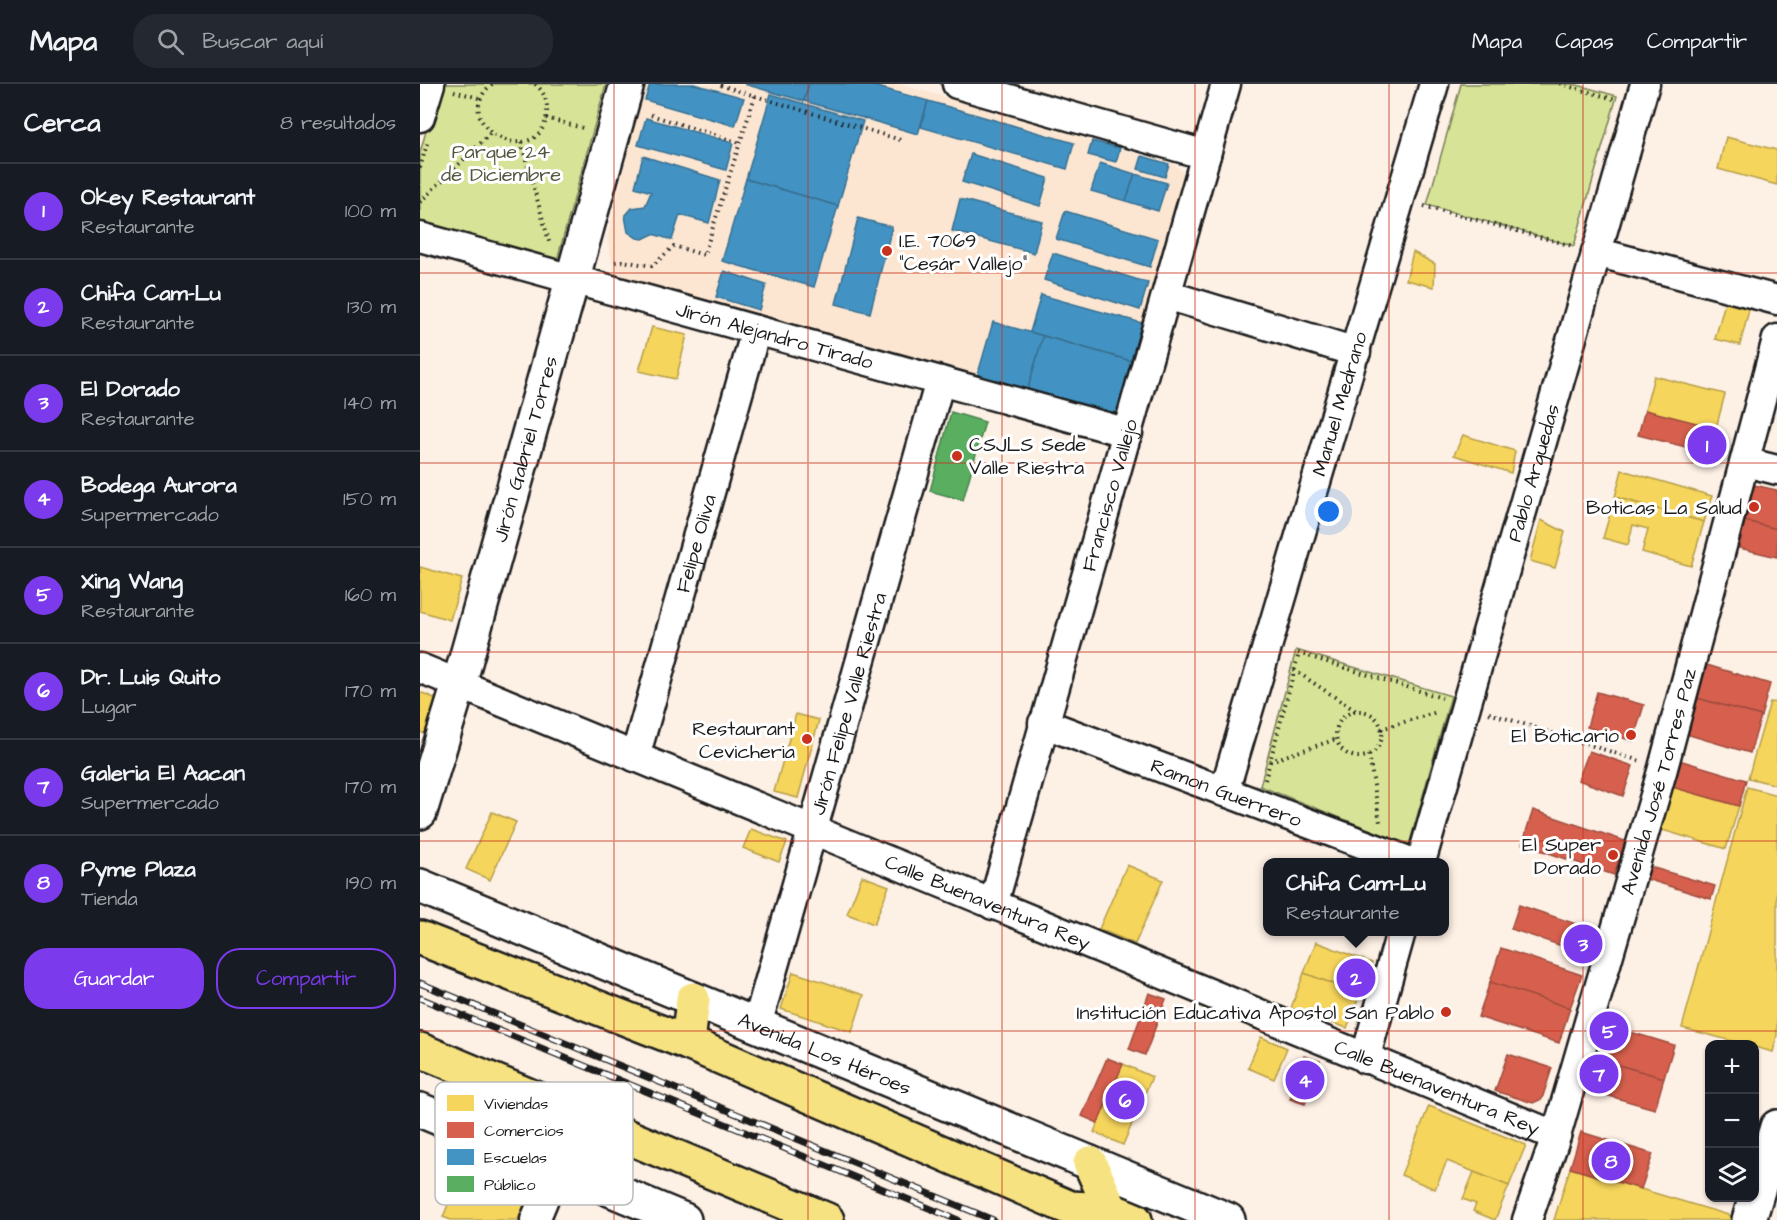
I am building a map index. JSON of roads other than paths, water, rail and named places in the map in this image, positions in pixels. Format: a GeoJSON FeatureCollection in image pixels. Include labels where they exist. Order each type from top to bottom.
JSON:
{"type":"FeatureCollection","features":[{"type":"Feature","properties":{"kind":"main road"},"geometry":{"type":"LineString","coordinates":[[420,938],[688,1043],[1100,1215]]}},
{"type":"Feature","properties":{"kind":"main road"},"geometry":{"type":"LineString","coordinates":[[688,1043],[693,999]]}},
{"type":"Feature","properties":{"kind":"main road"},"geometry":{"type":"LineString","coordinates":[[420,1050],[497,1082]]}},
{"type":"Feature","properties":{"kind":"main road"},"geometry":{"type":"LineString","coordinates":[[633,1139],[827,1220]]}},
{"type":"Feature","properties":{"kind":"main road"},"geometry":{"type":"LineString","coordinates":[[1090,1163],[1100,1215]]}},
{"type":"Feature","properties":{"kind":"street","name":"Jirón Gabriel Torres"},"geometry":{"type":"LineString","coordinates":[[420,812],[459,684],[627,84]]}},
{"type":"Feature","properties":{"kind":"street"},"geometry":{"type":"LineString","coordinates":[[957,84],[1024,93],[1206,155]]}},
{"type":"Feature","properties":{"kind":"street","name":"Francisco Vallejo"},"geometry":{"type":"LineString","coordinates":[[993,905],[1226,84]]}},
{"type":"Feature","properties":{"kind":"street","name":"Manuel Medrano"},"geometry":{"type":"LineString","coordinates":[[1224,792],[1434,84]]}},
{"type":"Feature","properties":{"kind":"street","name":"Pablo Arguedas"},"geometry":{"type":"LineString","coordinates":[[1422,858],[1581,244],[1645,84]]}},
{"type":"Feature","properties":{"kind":"street","name":"Jirón Alejandro Tirado"},"geometry":{"type":"LineString","coordinates":[[420,237],[1128,433]]}},
{"type":"Feature","properties":{"kind":"street"},"geometry":{"type":"LineString","coordinates":[[1581,244],[1777,300]]}},
{"type":"Feature","properties":{"kind":"street"},"geometry":{"type":"LineString","coordinates":[[1167,296],[1356,352]]}},
{"type":"Feature","properties":{"kind":"street","name":"Felipe Oliva"},"geometry":{"type":"LineString","coordinates":[[635,757],[756,330]]}},
{"type":"Feature","properties":{"kind":"street","name":"Avenida José Torres Paz"},"geometry":{"type":"LineString","coordinates":[[1527,1220],[1556,1136],[1663,768],[1777,339]]}},
{"type":"Feature","properties":{"kind":"street","name":"Jirón Felipe Valle Riestra"},"geometry":{"type":"LineString","coordinates":[[757,1025],[940,381]]}},
{"type":"Feature","properties":{"kind":"street"},"geometry":{"type":"LineString","coordinates":[[1745,462],[1777,470]]}},
{"type":"Feature","properties":{"kind":"street","name":"Calle Buenaventura Rey"},"geometry":{"type":"LineString","coordinates":[[420,668],[1556,1136]]}},
{"type":"Feature","properties":{"kind":"street","name":"Ramon Guerrero"},"geometry":{"type":"LineString","coordinates":[[1043,723],[1401,858]]}},
{"type":"Feature","properties":{"kind":"street","name":"Avenida Los Héroes"},"geometry":{"type":"LineString","coordinates":[[420,886],[1228,1220]]}},
{"type":"Feature","properties":{"kind":"street"},"geometry":{"type":"LineString","coordinates":[[1365,1059],[1400,936]]}},
{"type":"Feature","properties":{"kind":"street"},"geometry":{"type":"LineString","coordinates":[[420,1110],[435,1116]]}},
{"type":"Feature","properties":{"kind":"street"},"geometry":{"type":"LineString","coordinates":[[1749,1220],[1777,1127]]}},
{"type":"Feature","properties":{"kind":"street"},"geometry":{"type":"LineString","coordinates":[[633,1199],[684,1220]]}},
{"type":"Feature","properties":{"kind":"street"},"geometry":{"type":"LineString","coordinates":[[535,1220],[541,1205]]}},
{"type":"Feature","properties":{"kind":"railway"},"geometry":{"type":"LineString","coordinates":[[420,983],[993,1220]]}},
{"type":"Feature","properties":{"kind":"railway"},"geometry":{"type":"LineString","coordinates":[[420,998],[624,1082]]}},
{"type":"Feature","properties":{"kind":"railway"},"geometry":{"type":"LineString","coordinates":[[633,1086],[958,1220]]}},
{"type":"Feature","properties":{"kind":"place","name":"I.E. 7069 \"Cesár Vallejo\""},"geometry":{"type":"Point","coordinates":[887,251]}},
{"type":"Feature","properties":{"kind":"place","name":"Okey Restaurant"},"geometry":{"type":"Point","coordinates":[1707,445]}},
{"type":"Feature","properties":{"kind":"place","name":"CSJLS Sede Valle Riestra"},"geometry":{"type":"Point","coordinates":[957,456]}},
{"type":"Feature","properties":{"kind":"place","name":"Boticas La Salud"},"geometry":{"type":"Point","coordinates":[1754,507]}},
{"type":"Feature","properties":{"kind":"place","name":"El Boticario"},"geometry":{"type":"Point","coordinates":[1631,735]}},
{"type":"Feature","properties":{"kind":"place","name":"Restaurant Cevicheria"},"geometry":{"type":"Point","coordinates":[807,739]}},
{"type":"Feature","properties":{"kind":"place","name":"El Super Dorado"},"geometry":{"type":"Point","coordinates":[1613,855]}},
{"type":"Feature","properties":{"kind":"place","name":"El Dorado"},"geometry":{"type":"Point","coordinates":[1583,944]}},
{"type":"Feature","properties":{"kind":"place","name":"Chifa Cam-Lu"},"geometry":{"type":"Point","coordinates":[1356,978]}},
{"type":"Feature","properties":{"kind":"place","name":"Institución Educativa Apostol San Pablo"},"geometry":{"type":"Point","coordinates":[1446,1012]}},
{"type":"Feature","properties":{"kind":"place","name":"Xing Wang"},"geometry":{"type":"Point","coordinates":[1609,1031]}},
{"type":"Feature","properties":{"kind":"place","name":"Galeria El Aacan"},"geometry":{"type":"Point","coordinates":[1599,1074]}},
{"type":"Feature","properties":{"kind":"place","name":"Bodega Aurora"},"geometry":{"type":"Point","coordinates":[1305,1080]}},
{"type":"Feature","properties":{"kind":"place","name":"Dr. Luis Quito"},"geometry":{"type":"Point","coordinates":[1125,1100]}},
{"type":"Feature","properties":{"kind":"place","name":"Pyme Plaza"},"geometry":{"type":"Point","coordinates":[1611,1161]}},
{"type":"Feature","properties":{"kind":"park label","name":"Parque 24 de Diciembre"},"geometry":{"type":"Point","coordinates":[501,162]}}]}
